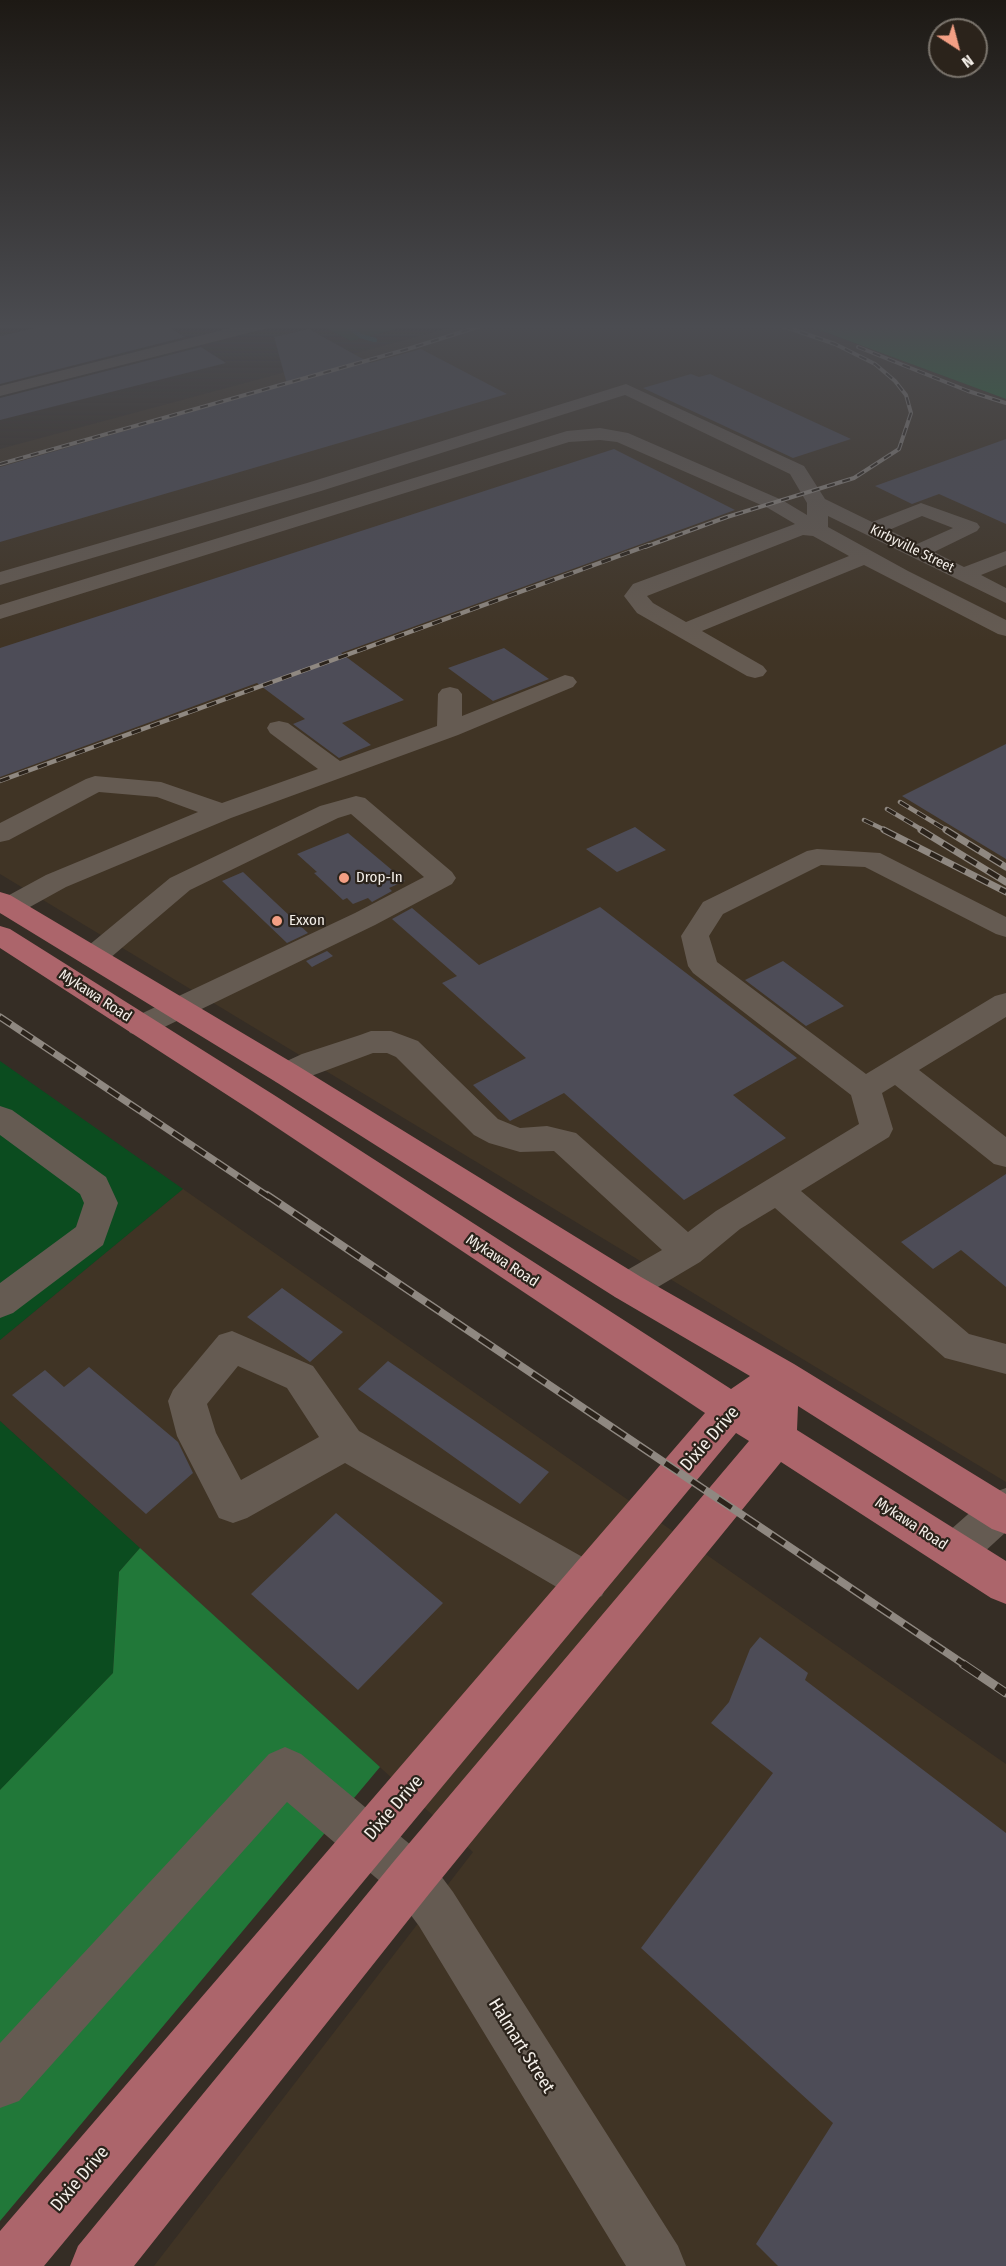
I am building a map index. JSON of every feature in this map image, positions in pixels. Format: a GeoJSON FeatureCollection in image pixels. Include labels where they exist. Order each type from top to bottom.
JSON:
{"type":"FeatureCollection","features":[{"type":"Feature","properties":{"kind":"main road","name":"Mykawa Road"},"geometry":{"type":"LineString","coordinates":[[2,913],[93,957],[175,1008],[300,1068],[628,1287],[781,1375],[1004,1511]]}},
{"type":"Feature","properties":{"kind":"main road","name":"Mykawa Road"},"geometry":{"type":"LineString","coordinates":[[2,913],[141,1026],[263,1103],[619,1338],[1006,1584]]}},
{"type":"Feature","properties":{"kind":"main road","name":"Dixie Drive"},"geometry":{"type":"LineString","coordinates":[[7,2266],[732,1409],[781,1375]]}},
{"type":"Feature","properties":{"kind":"main road"},"geometry":{"type":"LineString","coordinates":[[98,2266],[412,1877],[777,1437],[781,1375]]}},
{"type":"Feature","properties":{"kind":"street"},"geometry":{"type":"LineString","coordinates":[[0,579],[326,484],[497,430]]}},
{"type":"Feature","properties":{"kind":"street"},"geometry":{"type":"LineString","coordinates":[[712,430],[797,470],[817,502],[818,530]]}},
{"type":"Feature","properties":{"kind":"street"},"geometry":{"type":"LineString","coordinates":[[0,612],[567,437],[600,434],[621,437],[775,504],[865,557],[1006,629]]}},
{"type":"Feature","properties":{"kind":"street","name":"Kirbyville Street"},"geometry":{"type":"LineString","coordinates":[[817,502],[1005,594]]}},
{"type":"Feature","properties":{"kind":"street"},"geometry":{"type":"LineString","coordinates":[[872,530],[921,508],[970,527],[918,552]]}},
{"type":"Feature","properties":{"kind":"street"},"geometry":{"type":"LineString","coordinates":[[755,671],[645,608],[635,596],[641,589],[801,529],[818,530]]}},
{"type":"Feature","properties":{"kind":"street"},"geometry":{"type":"LineString","coordinates":[[964,575],[1006,556]]}},
{"type":"Feature","properties":{"kind":"street"},"geometry":{"type":"LineString","coordinates":[[684,631],[865,557]]}},
{"type":"Feature","properties":{"kind":"street"},"geometry":{"type":"LineString","coordinates":[[2,913],[56,881],[222,812],[449,730],[565,682]]}},
{"type":"Feature","properties":{"kind":"street"},"geometry":{"type":"LineString","coordinates":[[449,730],[450,694]]}},
{"type":"Feature","properties":{"kind":"street"},"geometry":{"type":"LineString","coordinates":[[279,728],[338,771]]}},
{"type":"Feature","properties":{"kind":"street"},"geometry":{"type":"LineString","coordinates":[[0,834],[95,784],[161,790],[222,812]]}},
{"type":"Feature","properties":{"kind":"street"},"geometry":{"type":"LineString","coordinates":[[93,957],[180,884],[329,812],[356,804],[442,878],[365,919],[141,1026]]}},
{"type":"Feature","properties":{"kind":"street"},"geometry":{"type":"LineString","coordinates":[[628,1287],[687,1252],[728,1220],[877,1129],[865,1089],[703,966],[695,936],[713,908],[817,857],[870,859],[1006,928]]}},
{"type":"Feature","properties":{"kind":"street"},"geometry":{"type":"LineString","coordinates":[[865,1089],[1006,1003]]}},
{"type":"Feature","properties":{"kind":"street"},"geometry":{"type":"LineString","coordinates":[[300,1068],[371,1042],[391,1042],[407,1049],[486,1127],[501,1135],[520,1140],[547,1138],[564,1141],[687,1252]]}},
{"type":"Feature","properties":{"kind":"street"},"geometry":{"type":"LineString","coordinates":[[896,1069],[1006,1155]]}},
{"type":"Feature","properties":{"kind":"street"},"geometry":{"type":"LineString","coordinates":[[0,1119],[94,1186],[100,1203],[91,1235],[0,1303]]}},
{"type":"Feature","properties":{"kind":"street"},"geometry":{"type":"LineString","coordinates":[[777,1190],[958,1347],[1006,1359]]}},
{"type":"Feature","properties":{"kind":"street"},"geometry":{"type":"LineString","coordinates":[[345,1443],[587,1582]]}},
{"type":"Feature","properties":{"kind":"street"},"geometry":{"type":"LineString","coordinates":[[955,1552],[1004,1511]]}},
{"type":"Feature","properties":{"kind":"street","name":"Halmart Street"},"geometry":{"type":"LineString","coordinates":[[0,2082],[285,1770],[412,1877],[436,1909],[658,2266]]}},
{"type":"Feature","properties":{"kind":"shaded area"},"geometry":{"type":"Polygon","coordinates":[[[71,430],[1006,430],[1006,1482],[0,874],[0,449],[71,430]]]}},
{"type":"Feature","properties":{"kind":"shaded area"},"geometry":{"type":"Polygon","coordinates":[[[183,1189],[1006,1764],[1006,2266],[154,2266],[473,1852],[0,1421],[0,1340],[183,1189]]]}},
{"type":"Feature","properties":{"kind":"green space"},"geometry":{"type":"Polygon","coordinates":[[[0,1061],[183,1189],[0,1340],[0,1061]]]}},
{"type":"Feature","properties":{"kind":"green space"},"geometry":{"type":"Polygon","coordinates":[[[0,1421],[140,1548],[119,1572],[113,1673],[0,1790],[0,1421]]]}},
{"type":"Feature","properties":{"kind":"green space"},"geometry":{"type":"Polygon","coordinates":[[[140,1548],[380,1767],[0,2221],[0,1790],[113,1673],[119,1572],[140,1548]]]}},
{"type":"Feature","properties":{"kind":"building"},"geometry":{"type":"Polygon","coordinates":[[[129,430],[385,430],[0,542],[0,467],[129,430]]]}},
{"type":"Feature","properties":{"kind":"building"},"geometry":{"type":"Polygon","coordinates":[[[732,430],[831,430],[851,439],[793,458],[732,430]]]}},
{"type":"Feature","properties":{"kind":"building"},"geometry":{"type":"Polygon","coordinates":[[[1006,439],[1006,524],[939,494],[912,504],[875,486],[1006,439]]]}},
{"type":"Feature","properties":{"kind":"building"},"geometry":{"type":"Polygon","coordinates":[[[614,449],[735,510],[341,653],[404,700],[342,723],[371,745],[339,758],[293,724],[305,719],[257,683],[0,777],[0,648],[614,449]]]}},
{"type":"Feature","properties":{"kind":"building"},"geometry":{"type":"Polygon","coordinates":[[[504,648],[549,679],[493,701],[448,668],[504,648]]]}},
{"type":"Feature","properties":{"kind":"building"},"geometry":{"type":"Polygon","coordinates":[[[1006,744],[1006,859],[902,796],[1006,744]]]}},
{"type":"Feature","properties":{"kind":"building"},"geometry":{"type":"Polygon","coordinates":[[[635,827],[666,850],[617,872],[586,849],[635,827]]]}},
{"type":"Feature","properties":{"kind":"building"},"geometry":{"type":"Polygon","coordinates":[[[348,833],[405,881],[389,888],[392,891],[372,902],[368,898],[353,904],[347,898],[343,900],[297,854],[348,833]]]}},
{"type":"Feature","properties":{"kind":"building"},"geometry":{"type":"Polygon","coordinates":[[[243,872],[308,933],[287,943],[222,881],[243,872]]]}},
{"type":"Feature","properties":{"kind":"building"},"geometry":{"type":"Polygon","coordinates":[[[600,907],[797,1058],[733,1095],[786,1138],[684,1200],[564,1093],[510,1121],[473,1085],[526,1058],[442,983],[457,976],[392,919],[412,908],[479,965],[600,907]]]}},
{"type":"Feature","properties":{"kind":"building"},"geometry":{"type":"Polygon","coordinates":[[[327,951],[333,956],[312,967],[306,961],[327,951]]]}},
{"type":"Feature","properties":{"kind":"building"},"geometry":{"type":"Polygon","coordinates":[[[783,961],[844,1006],[806,1026],[745,980],[783,961]]]}},
{"type":"Feature","properties":{"kind":"building"},"geometry":{"type":"Polygon","coordinates":[[[1006,1174],[1006,1287],[961,1250],[933,1269],[901,1242],[1006,1174]]]}},
{"type":"Feature","properties":{"kind":"building"},"geometry":{"type":"Polygon","coordinates":[[[282,1288],[343,1332],[310,1362],[247,1317],[282,1288]]]}},
{"type":"Feature","properties":{"kind":"building"},"geometry":{"type":"Polygon","coordinates":[[[388,1361],[549,1472],[520,1504],[358,1389],[388,1361]]]}},
{"type":"Feature","properties":{"kind":"building"},"geometry":{"type":"Polygon","coordinates":[[[89,1367],[178,1442],[193,1473],[146,1514],[12,1395],[45,1370],[64,1387],[89,1367]]]}},
{"type":"Feature","properties":{"kind":"building"},"geometry":{"type":"Polygon","coordinates":[[[336,1513],[443,1603],[358,1690],[251,1594],[336,1513]]]}},
{"type":"Feature","properties":{"kind":"building"},"geometry":{"type":"Polygon","coordinates":[[[760,1637],[808,1673],[805,1680],[1006,1833],[1006,2266],[778,2266],[756,2244],[833,2123],[641,1948],[773,1773],[711,1723],[729,1702],[750,1649],[760,1637]]]}},
{"type":"Feature","properties":{"kind":"railway"},"geometry":{"type":"LineString","coordinates":[[0,464],[122,430]]}},
{"type":"Feature","properties":{"kind":"railway"},"geometry":{"type":"LineString","coordinates":[[645,547],[727,517],[854,478],[899,449],[905,430]]}},
{"type":"Feature","properties":{"kind":"railway"},"geometry":{"type":"LineString","coordinates":[[0,781],[649,545]]}},
{"type":"Feature","properties":{"kind":"railway"},"geometry":{"type":"LineString","coordinates":[[900,802],[948,831]]}},
{"type":"Feature","properties":{"kind":"railway"},"geometry":{"type":"LineString","coordinates":[[887,809],[924,831]]}},
{"type":"Feature","properties":{"kind":"railway"},"geometry":{"type":"LineString","coordinates":[[864,820],[887,831]]}},
{"type":"Feature","properties":{"kind":"railway"},"geometry":{"type":"LineString","coordinates":[[884,830],[1006,892]]}},
{"type":"Feature","properties":{"kind":"railway"},"geometry":{"type":"LineString","coordinates":[[921,830],[1006,882]]}},
{"type":"Feature","properties":{"kind":"railway"},"geometry":{"type":"LineString","coordinates":[[946,830],[1006,867]]}},
{"type":"Feature","properties":{"kind":"railway"},"geometry":{"type":"LineString","coordinates":[[0,1017],[269,1197]]}},
{"type":"Feature","properties":{"kind":"railway"},"geometry":{"type":"LineString","coordinates":[[267,1195],[965,1665]]}},
{"type":"Feature","properties":{"kind":"railway"},"geometry":{"type":"LineString","coordinates":[[963,1664],[1006,1693]]}},
{"type":"Feature","properties":{"kind":"place","name":"Drop-In"},"geometry":{"type":"Point","coordinates":[344,878]}},
{"type":"Feature","properties":{"kind":"place","name":"Exxon"},"geometry":{"type":"Point","coordinates":[277,921]}}]}
